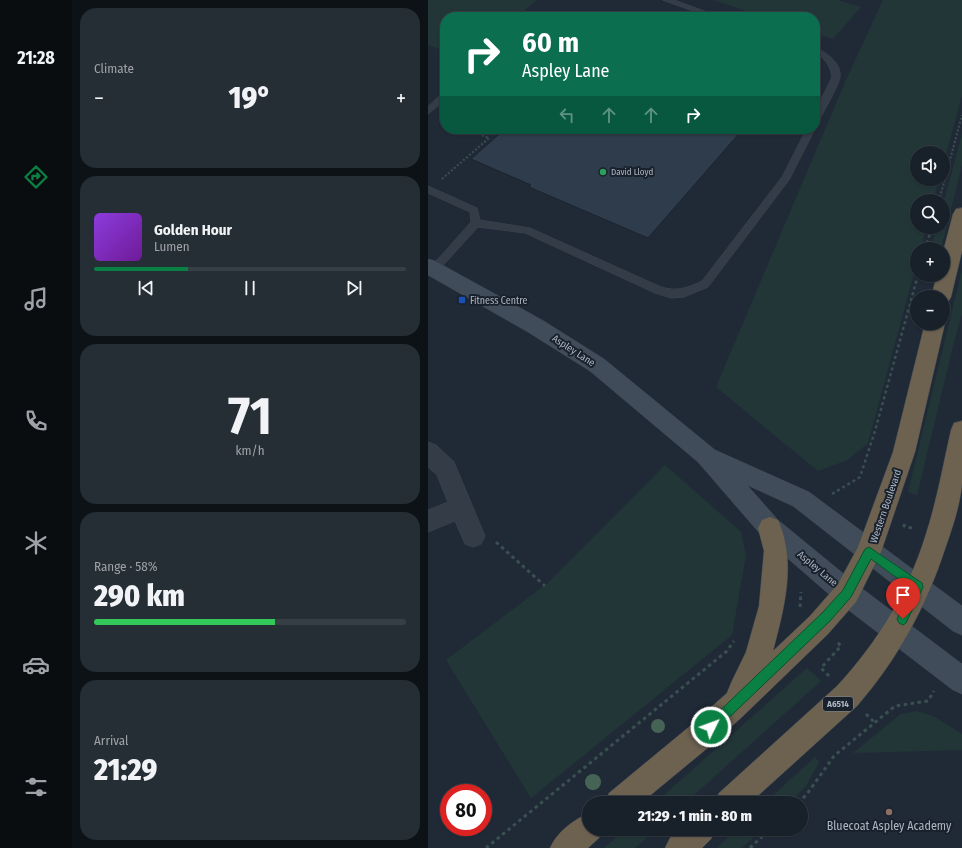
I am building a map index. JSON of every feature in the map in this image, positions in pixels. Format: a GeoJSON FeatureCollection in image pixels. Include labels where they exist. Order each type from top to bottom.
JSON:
{"type":"FeatureCollection","features":[{"type":"Feature","properties":{"kind":"highway"},"geometry":{"type":"LineString","coordinates":[[944,290],[962,214]]}},
{"type":"Feature","properties":{"kind":"highway","name":"Western Boulevard"},"geometry":{"type":"LineString","coordinates":[[627,796],[700,736],[732,707],[818,625],[847,593],[869,552],[904,452],[933,330]]}},
{"type":"Feature","properties":{"kind":"highway","name":"A6514"},"geometry":{"type":"LineString","coordinates":[[737,796],[864,679],[897,630],[918,587],[938,535],[962,430]]}},
{"type":"Feature","properties":{"kind":"highway"},"geometry":{"type":"LineString","coordinates":[[732,707],[758,656],[772,606],[776,551],[770,528]]}},
{"type":"Feature","properties":{"kind":"highway"},"geometry":{"type":"LineString","coordinates":[[565,848],[582,834]]}},
{"type":"Feature","properties":{"kind":"highway"},"geometry":{"type":"LineString","coordinates":[[680,848],[693,836]]}},
{"type":"Feature","properties":{"kind":"main road","name":"Aspley Lane"},"geometry":{"type":"LineString","coordinates":[[431,267],[535,326],[597,365],[706,455],[770,528],[847,593],[962,681]]}},
{"type":"Feature","properties":{"kind":"main road","name":"Aspley Lane"},"geometry":{"type":"LineString","coordinates":[[706,455],[801,500],[918,587],[962,622]]}},
{"type":"Feature","properties":{"kind":"street"},"geometry":{"type":"LineString","coordinates":[[428,452],[446,469],[473,536]]}},
{"type":"Feature","properties":{"kind":"street"},"geometry":{"type":"LineString","coordinates":[[428,521],[462,508]]}},
{"type":"Feature","properties":{"kind":"lane"},"geometry":{"type":"LineString","coordinates":[[667,0],[702,12]]}},
{"type":"Feature","properties":{"kind":"lane"},"geometry":{"type":"LineString","coordinates":[[820,52],[830,61],[835,70],[836,77],[820,110]]}},
{"type":"Feature","properties":{"kind":"lane"},"geometry":{"type":"LineString","coordinates":[[428,111],[440,100]]}},
{"type":"Feature","properties":{"kind":"lane"},"geometry":{"type":"LineString","coordinates":[[476,223],[527,230],[658,290],[671,294],[684,293],[705,284],[786,178],[808,134]]}},
{"type":"Feature","properties":{"kind":"lane"},"geometry":{"type":"LineString","coordinates":[[429,189],[474,210],[476,223]]}},
{"type":"Feature","properties":{"kind":"lane"},"geometry":{"type":"LineString","coordinates":[[431,267],[476,223]]}},
{"type":"Feature","properties":{"kind":"path"},"geometry":{"type":"LineString","coordinates":[[941,194],[962,115]]}},
{"type":"Feature","properties":{"kind":"path"},"geometry":{"type":"LineString","coordinates":[[429,189],[489,138],[479,134]]}},
{"type":"Feature","properties":{"kind":"path"},"geometry":{"type":"LineString","coordinates":[[817,511],[833,492],[860,477],[876,430],[916,282]]}},
{"type":"Feature","properties":{"kind":"path"},"geometry":{"type":"LineString","coordinates":[[473,536],[496,542],[545,586]]}},
{"type":"Feature","properties":{"kind":"path"},"geometry":{"type":"LineString","coordinates":[[486,848],[727,651],[736,639]]}},
{"type":"Feature","properties":{"kind":"path"},"geometry":{"type":"LineString","coordinates":[[805,796],[834,756],[895,706],[928,701]]}},
{"type":"Feature","properties":{"kind":"path"},"geometry":{"type":"LineString","coordinates":[[750,848],[763,836]]}},
{"type":"Feature","properties":{"kind":"green space"},"geometry":{"type":"Polygon","coordinates":[[[428,0],[537,0],[522,12],[440,12],[440,49],[428,45],[428,0]]]}},
{"type":"Feature","properties":{"kind":"green space"},"geometry":{"type":"Polygon","coordinates":[[[713,0],[837,0],[861,7],[833,39],[820,35],[820,12],[750,12],[713,0]]]}},
{"type":"Feature","properties":{"kind":"green space"},"geometry":{"type":"Polygon","coordinates":[[[883,0],[962,0],[962,95],[948,146],[910,146],[910,186],[937,186],[935,194],[910,194],[910,234],[924,234],[923,242],[910,242],[910,282],[912,282],[868,443],[848,460],[818,471],[716,387],[846,80],[883,0]]]}},
{"type":"Feature","properties":{"kind":"green space"},"geometry":{"type":"Polygon","coordinates":[[[962,134],[962,165],[950,213],[950,194],[946,194],[948,186],[950,186],[950,179],[962,134]]]}},
{"type":"Feature","properties":{"kind":"green space"},"geometry":{"type":"Polygon","coordinates":[[[935,234],[945,234],[943,242],[932,242],[935,234]]]}},
{"type":"Feature","properties":{"kind":"green space"},"geometry":{"type":"Polygon","coordinates":[[[962,270],[962,314],[917,495],[908,492],[947,330],[950,330],[950,319],[962,270]]]}},
{"type":"Feature","properties":{"kind":"green space"},"geometry":{"type":"Polygon","coordinates":[[[665,465],[741,532],[746,555],[732,635],[531,798],[446,660],[549,582],[665,465]]]}},
{"type":"Feature","properties":{"kind":"green space"},"geometry":{"type":"Polygon","coordinates":[[[807,668],[821,681],[693,796],[663,796],[807,668]]]}},
{"type":"Feature","properties":{"kind":"green space"},"geometry":{"type":"Polygon","coordinates":[[[917,711],[935,717],[962,734],[962,750],[853,753],[901,714],[917,711]]]}},
{"type":"Feature","properties":{"kind":"green space"},"geometry":{"type":"Polygon","coordinates":[[[815,757],[819,762],[806,786],[796,796],[773,796],[815,757]]]}},
{"type":"Feature","properties":{"kind":"green space"},"geometry":{"type":"Polygon","coordinates":[[[618,836],[648,836],[635,848],[604,848],[618,836]]]}},
{"type":"Feature","properties":{"kind":"green space"},"geometry":{"type":"Polygon","coordinates":[[[730,836],[755,836],[742,848],[717,848],[730,836]]]}},
{"type":"Feature","properties":{"kind":"building","name":"David Lloyd"},"geometry":{"type":"Polygon","coordinates":[[[499,134],[739,134],[648,238],[529,187],[531,185],[471,159],[499,134]]]}},
{"type":"Feature","properties":{"kind":"place","name":"David Lloyd"},"geometry":{"type":"Point","coordinates":[603,172]}},
{"type":"Feature","properties":{"kind":"place","name":"Fitness Centre"},"geometry":{"type":"Point","coordinates":[462,300]}},
{"type":"Feature","properties":{"kind":"place","name":"Bluecoat Aspley Academy"},"geometry":{"type":"Point","coordinates":[889,812]}},
{"type":"Feature","properties":{"kind":"route"},"geometry":{"type":"LineString","coordinates":[[711,727],[826,617],[847,593],[869,552],[918,587],[903,619]]}}]}
